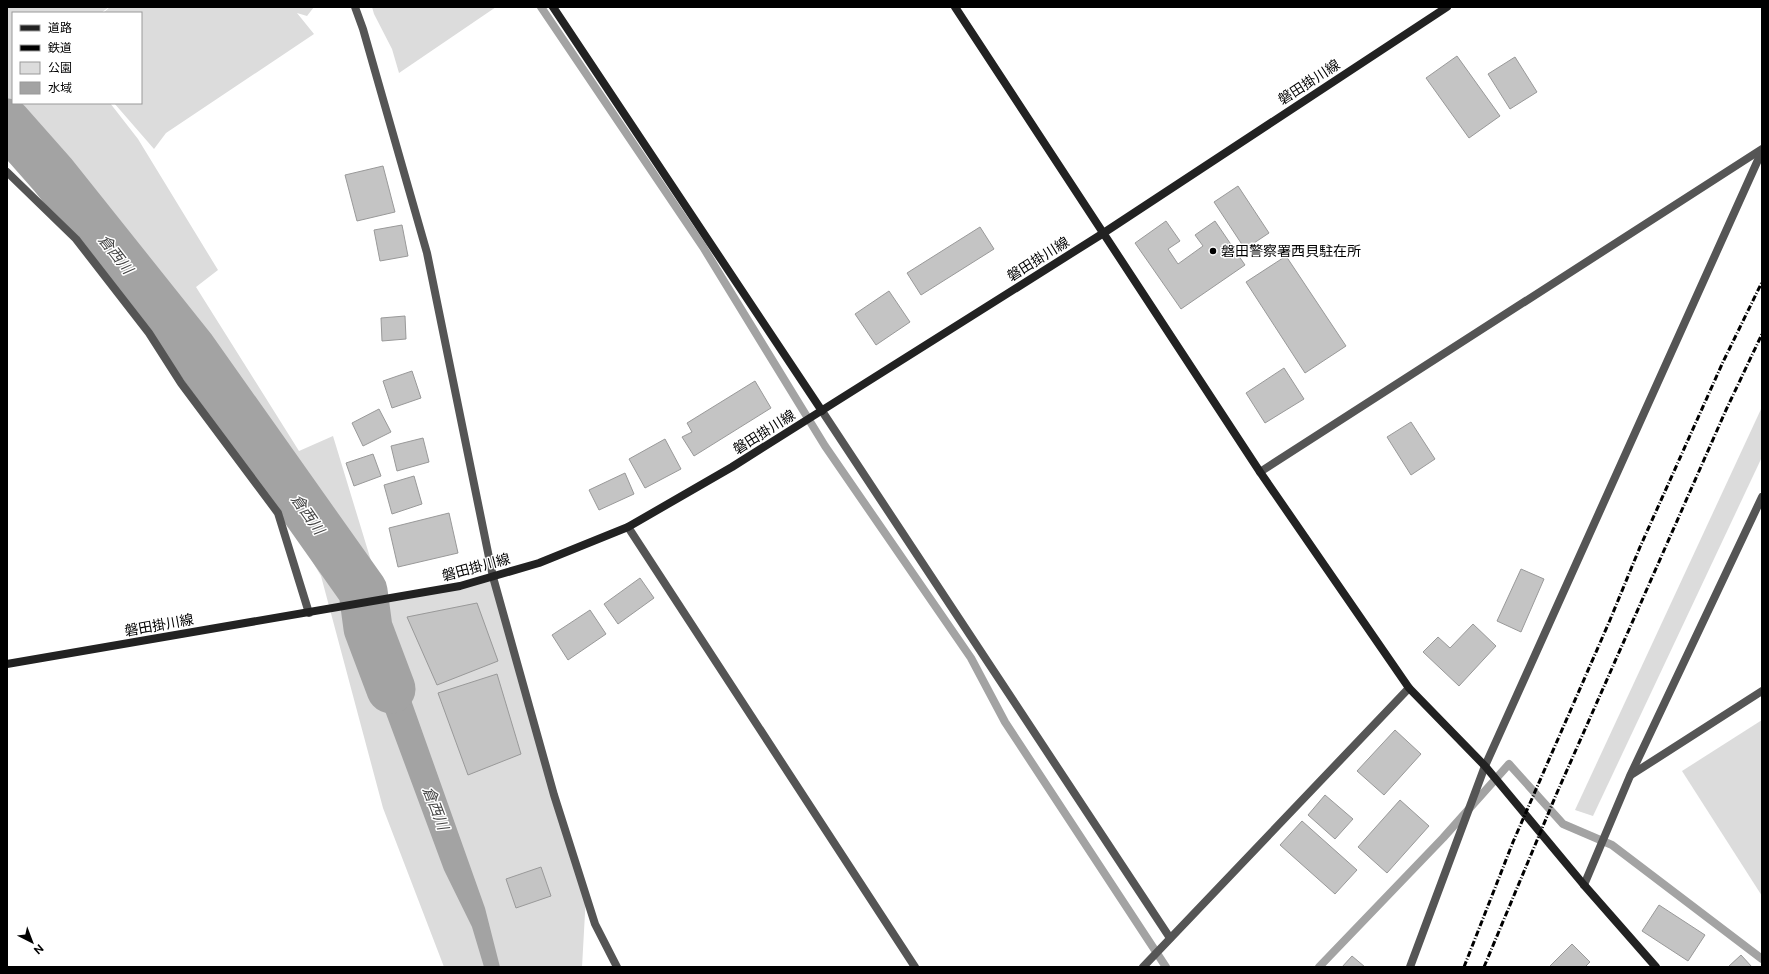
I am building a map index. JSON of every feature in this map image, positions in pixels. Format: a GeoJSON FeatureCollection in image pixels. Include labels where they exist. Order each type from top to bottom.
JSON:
{"type":"FeatureCollection","features":[{"type":"Feature","properties":{"kind":"street"},"geometry":{"type":"LineString","coordinates":[[355,7],[363,29],[427,253],[493,577],[554,795],[596,924],[617,967]]}},
{"type":"Feature","properties":{"kind":"street"},"geometry":{"type":"LineString","coordinates":[[553,7],[1170,938]]}},
{"type":"Feature","properties":{"kind":"street"},"geometry":{"type":"LineString","coordinates":[[955,7],[1102,234],[1260,472],[1409,688],[1485,766],[1584,885],[1656,967]]}},
{"type":"Feature","properties":{"kind":"street","name":"磐田掛川線"},"geometry":{"type":"LineString","coordinates":[[7,664],[460,586],[539,562],[628,527],[732,467],[1102,234],[1447,7]]}},
{"type":"Feature","properties":{"kind":"street"},"geometry":{"type":"LineString","coordinates":[[1260,472],[1762,150]]}},
{"type":"Feature","properties":{"kind":"street"},"geometry":{"type":"LineString","coordinates":[[1410,967],[1485,766],[1762,150]]}},
{"type":"Feature","properties":{"kind":"street"},"geometry":{"type":"LineString","coordinates":[[7,172],[76,239],[149,333],[181,383],[278,513],[309,613]]}},
{"type":"Feature","properties":{"kind":"street"},"geometry":{"type":"LineString","coordinates":[[1584,885],[1630,776],[1762,497]]}},
{"type":"Feature","properties":{"kind":"street"},"geometry":{"type":"LineString","coordinates":[[628,527],[915,967]]}},
{"type":"Feature","properties":{"kind":"street"},"geometry":{"type":"LineString","coordinates":[[1142,967],[1409,688]]}},
{"type":"Feature","properties":{"kind":"street"},"geometry":{"type":"LineString","coordinates":[[1630,776],[1762,691]]}},
{"type":"Feature","properties":{"kind":"green space"},"geometry":{"type":"Polygon","coordinates":[[[7,7],[109,7],[102,12],[12,12],[12,104],[111,104],[138,139],[218,270],[196,287],[299,451],[333,436],[383,600],[493,577],[586,895],[582,967],[444,967],[383,808],[321,576],[265,482],[185,372],[117,273],[43,189],[7,156],[7,7]]]}},
{"type":"Feature","properties":{"kind":"green space"},"geometry":{"type":"Polygon","coordinates":[[[110,7],[314,7],[307,16],[297,13],[314,34],[166,133],[154,149],[115,104],[142,104],[142,12],[104,12],[110,7]]]}},
{"type":"Feature","properties":{"kind":"green space"},"geometry":{"type":"Polygon","coordinates":[[[372,7],[496,7],[399,73],[392,49],[374,14],[372,7]]]}},
{"type":"Feature","properties":{"kind":"green space"},"geometry":{"type":"Polygon","coordinates":[[[1762,407],[1762,457],[1593,816],[1575,810],[1762,407]]]}},
{"type":"Feature","properties":{"kind":"green space"},"geometry":{"type":"Polygon","coordinates":[[[1762,720],[1762,896],[1682,771],[1762,720]]]}},
{"type":"Feature","properties":{"kind":"water"},"geometry":{"type":"Polygon","coordinates":[[[383,621],[485,908],[500,967],[484,967],[472,927],[444,870],[355,630],[383,621]]]}},
{"type":"Feature","properties":{"kind":"building"},"geometry":{"type":"Polygon","coordinates":[[[1457,56],[1500,116],[1469,138],[1426,78],[1457,56]]]}},
{"type":"Feature","properties":{"kind":"building"},"geometry":{"type":"Polygon","coordinates":[[[1515,57],[1537,92],[1510,109],[1488,74],[1515,57]]]}},
{"type":"Feature","properties":{"kind":"building"},"geometry":{"type":"Polygon","coordinates":[[[383,166],[395,212],[357,221],[345,175],[383,166]]]}},
{"type":"Feature","properties":{"kind":"building"},"geometry":{"type":"Polygon","coordinates":[[[1238,186],[1269,233],[1245,249],[1214,202],[1238,186]]]}},
{"type":"Feature","properties":{"kind":"building"},"geometry":{"type":"Polygon","coordinates":[[[1166,221],[1180,241],[1168,249],[1178,264],[1203,246],[1195,235],[1215,221],[1245,265],[1181,309],[1135,243],[1166,221]]]}},
{"type":"Feature","properties":{"kind":"building"},"geometry":{"type":"Polygon","coordinates":[[[402,225],[408,256],[380,261],[374,230],[402,225]]]}},
{"type":"Feature","properties":{"kind":"building"},"geometry":{"type":"Polygon","coordinates":[[[980,227],[994,249],[921,295],[907,273],[980,227]]]}},
{"type":"Feature","properties":{"kind":"building"},"geometry":{"type":"Polygon","coordinates":[[[1286,256],[1346,346],[1305,373],[1246,282],[1286,256]]]}},
{"type":"Feature","properties":{"kind":"building"},"geometry":{"type":"Polygon","coordinates":[[[889,291],[910,322],[876,345],[855,314],[889,291]]]}},
{"type":"Feature","properties":{"kind":"building"},"geometry":{"type":"Polygon","coordinates":[[[405,316],[406,339],[382,341],[381,318],[405,316]]]}},
{"type":"Feature","properties":{"kind":"building"},"geometry":{"type":"Polygon","coordinates":[[[1284,368],[1304,399],[1265,423],[1246,393],[1284,368]]]}},
{"type":"Feature","properties":{"kind":"building"},"geometry":{"type":"Polygon","coordinates":[[[412,371],[421,398],[392,408],[383,381],[412,371]]]}},
{"type":"Feature","properties":{"kind":"building"},"geometry":{"type":"Polygon","coordinates":[[[755,381],[771,408],[694,456],[682,437],[692,432],[687,423],[755,381]]]}},
{"type":"Feature","properties":{"kind":"building"},"geometry":{"type":"Polygon","coordinates":[[[379,409],[391,432],[363,446],[352,423],[379,409]]]}},
{"type":"Feature","properties":{"kind":"building"},"geometry":{"type":"Polygon","coordinates":[[[1411,422],[1435,459],[1411,475],[1387,437],[1411,422]]]}},
{"type":"Feature","properties":{"kind":"building"},"geometry":{"type":"Polygon","coordinates":[[[423,438],[429,462],[397,471],[391,446],[423,438]]]}},
{"type":"Feature","properties":{"kind":"building"},"geometry":{"type":"Polygon","coordinates":[[[665,439],[681,469],[645,488],[629,459],[665,439]]]}},
{"type":"Feature","properties":{"kind":"building"},"geometry":{"type":"Polygon","coordinates":[[[373,454],[381,476],[354,486],[346,463],[373,454]]]}},
{"type":"Feature","properties":{"kind":"building"},"geometry":{"type":"Polygon","coordinates":[[[625,473],[634,494],[599,510],[589,490],[625,473]]]}},
{"type":"Feature","properties":{"kind":"building"},"geometry":{"type":"Polygon","coordinates":[[[414,476],[422,504],[392,514],[384,485],[414,476]]]}},
{"type":"Feature","properties":{"kind":"building"},"geometry":{"type":"Polygon","coordinates":[[[449,513],[458,553],[398,567],[389,528],[449,513]]]}},
{"type":"Feature","properties":{"kind":"building"},"geometry":{"type":"Polygon","coordinates":[[[1521,569],[1544,579],[1521,632],[1497,621],[1521,569]]]}},
{"type":"Feature","properties":{"kind":"building"},"geometry":{"type":"Polygon","coordinates":[[[640,578],[654,598],[618,624],[604,604],[640,578]]]}},
{"type":"Feature","properties":{"kind":"building"},"geometry":{"type":"Polygon","coordinates":[[[477,603],[498,661],[437,685],[407,617],[477,603]]]}},
{"type":"Feature","properties":{"kind":"building"},"geometry":{"type":"Polygon","coordinates":[[[590,610],[606,634],[568,660],[552,635],[590,610]]]}},
{"type":"Feature","properties":{"kind":"building"},"geometry":{"type":"Polygon","coordinates":[[[1473,624],[1496,646],[1459,686],[1423,652],[1438,637],[1450,648],[1473,624]]]}},
{"type":"Feature","properties":{"kind":"building"},"geometry":{"type":"Polygon","coordinates":[[[497,674],[521,754],[468,775],[438,693],[497,674]]]}},
{"type":"Feature","properties":{"kind":"building"},"geometry":{"type":"Polygon","coordinates":[[[1395,730],[1421,754],[1384,795],[1357,771],[1395,730]]]}},
{"type":"Feature","properties":{"kind":"building"},"geometry":{"type":"Polygon","coordinates":[[[1325,795],[1353,819],[1335,839],[1308,815],[1325,795]]]}},
{"type":"Feature","properties":{"kind":"building"},"geometry":{"type":"Polygon","coordinates":[[[1400,800],[1429,826],[1387,873],[1358,847],[1400,800]]]}},
{"type":"Feature","properties":{"kind":"building"},"geometry":{"type":"Polygon","coordinates":[[[1302,821],[1357,870],[1335,894],[1280,845],[1302,821]]]}},
{"type":"Feature","properties":{"kind":"building"},"geometry":{"type":"Polygon","coordinates":[[[541,867],[551,896],[516,908],[506,879],[541,867]]]}},
{"type":"Feature","properties":{"kind":"building"},"geometry":{"type":"Polygon","coordinates":[[[1659,905],[1705,935],[1688,961],[1642,931],[1659,905]]]}},
{"type":"Feature","properties":{"kind":"building"},"geometry":{"type":"Polygon","coordinates":[[[1572,944],[1590,962],[1585,967],[1549,967],[1572,944]]]}},
{"type":"Feature","properties":{"kind":"building"},"geometry":{"type":"Polygon","coordinates":[[[1741,955],[1752,967],[1728,967],[1741,955]]]}},
{"type":"Feature","properties":{"kind":"building"},"geometry":{"type":"Polygon","coordinates":[[[1352,956],[1365,967],[1342,967],[1352,956]]]}},
{"type":"Feature","properties":{"kind":"waterway"},"geometry":{"type":"LineString","coordinates":[[541,7],[703,247],[825,446],[971,658],[1005,722],[1166,967]]}},
{"type":"Feature","properties":{"kind":"waterway","name":"倉西川"},"geometry":{"type":"LineString","coordinates":[[7,123],[53,175],[191,348],[363,591],[368,628],[391,689]]}},
{"type":"Feature","properties":{"kind":"waterway"},"geometry":{"type":"LineString","coordinates":[[1319,967],[1443,838],[1509,764],[1563,824],[1612,845],[1762,959]]}},
{"type":"Feature","properties":{"kind":"railway"},"geometry":{"type":"LineString","coordinates":[[1464,967],[1513,842],[1610,620],[1640,547],[1723,362],[1762,282]]}},
{"type":"Feature","properties":{"kind":"railway"},"geometry":{"type":"LineString","coordinates":[[1484,967],[1556,795],[1726,410],[1762,334]]}},
{"type":"Feature","properties":{"kind":"place","name":"磐田警察署西貝駐在所"},"geometry":{"type":"Point","coordinates":[1213,251]}}]}
